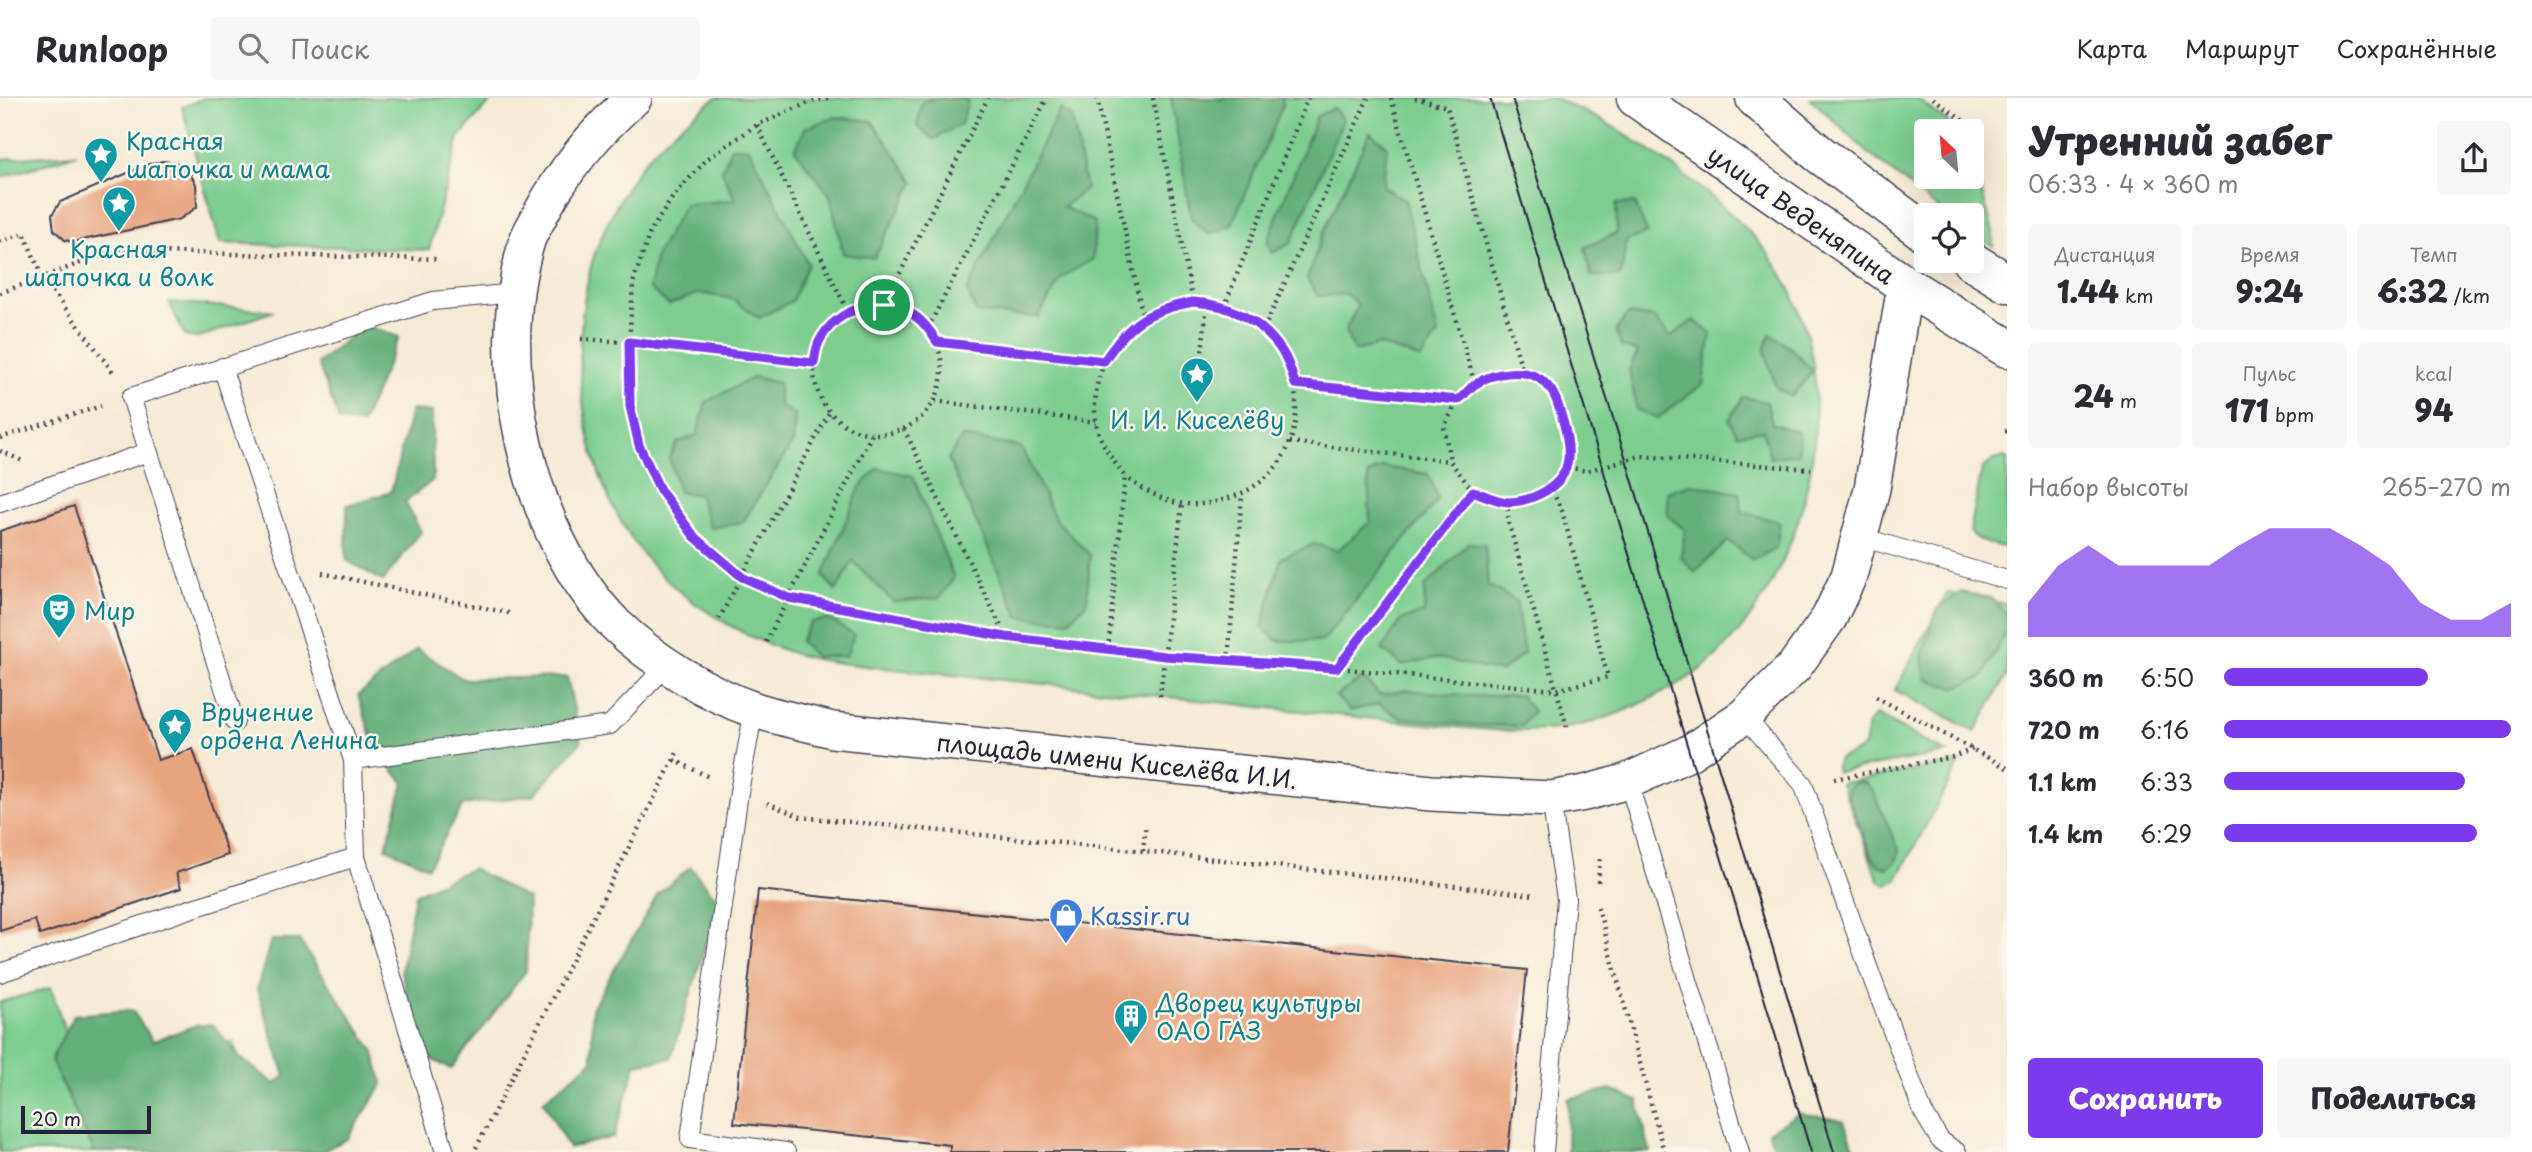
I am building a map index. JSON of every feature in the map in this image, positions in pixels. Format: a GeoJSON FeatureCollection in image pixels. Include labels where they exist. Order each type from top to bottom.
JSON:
{"type":"FeatureCollection","features":[{"type":"Feature","properties":{"kind":"main road","name":"улица Веденяпина"},"geometry":{"type":"LineString","coordinates":[[1636,98],[1905,285],[2007,348]]}},
{"type":"Feature","properties":{"kind":"main road"},"geometry":{"type":"LineString","coordinates":[[1755,98],[1818,153],[1914,224]]}},
{"type":"Feature","properties":{"kind":"main road"},"geometry":{"type":"LineString","coordinates":[[1984,269],[2007,283]]}},
{"type":"Feature","properties":{"kind":"street","name":"площадь имени Киселёва И.И."},"geometry":{"type":"LineString","coordinates":[[634,98],[604,113],[556,183],[528,239],[515,293],[514,395],[526,454],[548,522],[585,587],[616,624],[667,665],[722,696],[754,709],[832,730],[1431,793],[1551,799],[1628,781],[1689,753],[1744,716],[1794,667],[1829,618],[1849,576],[1872,489],[1905,285]]}},
{"type":"Feature","properties":{"kind":"lane"},"geometry":{"type":"LineString","coordinates":[[235,722],[131,397],[433,301],[515,293]]}},
{"type":"Feature","properties":{"kind":"lane"},"geometry":{"type":"LineString","coordinates":[[222,368],[353,760],[356,857],[445,1152]]}},
{"type":"Feature","properties":{"kind":"lane"},"geometry":{"type":"LineString","coordinates":[[0,503],[148,452]]}},
{"type":"Feature","properties":{"kind":"lane"},"geometry":{"type":"LineString","coordinates":[[1861,537],[2007,580]]}},
{"type":"Feature","properties":{"kind":"lane"},"geometry":{"type":"LineString","coordinates":[[353,760],[610,725],[667,665]]}},
{"type":"Feature","properties":{"kind":"lane"},"geometry":{"type":"LineString","coordinates":[[754,709],[739,792],[689,1145],[786,1152]]}},
{"type":"Feature","properties":{"kind":"lane"},"geometry":{"type":"LineString","coordinates":[[1744,716],[1803,784],[1923,1112],[1940,1140],[1956,1152]]}},
{"type":"Feature","properties":{"kind":"lane"},"geometry":{"type":"LineString","coordinates":[[1628,781],[1740,1152]]}},
{"type":"Feature","properties":{"kind":"lane"},"geometry":{"type":"LineString","coordinates":[[1544,1152],[1566,899],[1551,799]]}},
{"type":"Feature","properties":{"kind":"lane"},"geometry":{"type":"LineString","coordinates":[[0,973],[356,857]]}},
{"type":"Feature","properties":{"kind":"path"},"geometry":{"type":"LineString","coordinates":[[828,98],[813,101],[757,125],[707,159],[673,197],[650,232],[633,283],[629,342],[630,406],[639,445],[660,490],[694,536],[742,577],[789,598],[1006,637],[1165,656],[1337,668],[1556,690],[1608,677],[1562,511],[1551,488]]}},
{"type":"Feature","properties":{"kind":"path"},"geometry":{"type":"LineString","coordinates":[[884,305],[988,98]]}},
{"type":"Feature","properties":{"kind":"path"},"geometry":{"type":"LineString","coordinates":[[928,328],[1047,98]]}},
{"type":"Feature","properties":{"kind":"path"},"geometry":{"type":"LineString","coordinates":[[1097,98],[1143,317]]}},
{"type":"Feature","properties":{"kind":"path"},"geometry":{"type":"LineString","coordinates":[[1153,98],[1193,302]]}},
{"type":"Feature","properties":{"kind":"path"},"geometry":{"type":"LineString","coordinates":[[1224,307],[1308,98]]}},
{"type":"Feature","properties":{"kind":"path"},"geometry":{"type":"LineString","coordinates":[[1264,329],[1368,98]]}},
{"type":"Feature","properties":{"kind":"path"},"geometry":{"type":"LineString","coordinates":[[1391,98],[1475,384]]}},
{"type":"Feature","properties":{"kind":"path"},"geometry":{"type":"LineString","coordinates":[[1415,98],[1447,107],[1523,373]]}},
{"type":"Feature","properties":{"kind":"path"},"geometry":{"type":"LineString","coordinates":[[1933,98],[1961,119]]}},
{"type":"Feature","properties":{"kind":"path"},"geometry":{"type":"LineString","coordinates":[[757,125],[848,312]]}},
{"type":"Feature","properties":{"kind":"path"},"geometry":{"type":"LineString","coordinates":[[0,242],[24,233],[43,278],[131,397],[0,438]]}},
{"type":"Feature","properties":{"kind":"path"},"geometry":{"type":"LineString","coordinates":[[0,293],[113,251],[436,259]]}},
{"type":"Feature","properties":{"kind":"path"},"geometry":{"type":"LineString","coordinates":[[1193,302],[1224,307],[1245,316],[1264,329],[1284,354],[1295,384],[1297,413],[1290,442],[1278,463],[1262,481],[1242,494],[1213,503],[1182,505],[1151,495],[1125,477],[1106,452],[1096,422],[1095,391],[1104,361],[1121,336],[1143,317],[1168,307],[1193,302]]}},
{"type":"Feature","properties":{"kind":"path"},"geometry":{"type":"LineString","coordinates":[[1198,393],[1207,303]]}},
{"type":"Feature","properties":{"kind":"path"},"geometry":{"type":"LineString","coordinates":[[884,305],[908,313],[928,328],[937,342],[943,361],[942,382],[935,401],[922,417],[904,429],[872,434],[856,431],[829,412],[819,397],[814,381],[814,363],[819,342],[832,325],[848,312],[866,306],[884,305]]}},
{"type":"Feature","properties":{"kind":"path"},"geometry":{"type":"LineString","coordinates":[[581,339],[814,363]]}},
{"type":"Feature","properties":{"kind":"path"},"geometry":{"type":"LineString","coordinates":[[937,342],[1104,361]]}},
{"type":"Feature","properties":{"kind":"path"},"geometry":{"type":"LineString","coordinates":[[1523,373],[1544,381],[1556,397],[1569,442],[1568,467],[1562,478],[1551,488],[1530,499],[1507,502],[1473,491],[1450,461],[1444,427],[1458,400],[1475,384],[1499,374],[1523,373]]}},
{"type":"Feature","properties":{"kind":"path"},"geometry":{"type":"LineString","coordinates":[[1295,384],[1458,400]]}},
{"type":"Feature","properties":{"kind":"path"},"geometry":{"type":"LineString","coordinates":[[935,401],[1096,422]]}},
{"type":"Feature","properties":{"kind":"path"},"geometry":{"type":"LineString","coordinates":[[719,619],[829,412]]}},
{"type":"Feature","properties":{"kind":"path"},"geometry":{"type":"LineString","coordinates":[[904,429],[1006,637]]}},
{"type":"Feature","properties":{"kind":"path"},"geometry":{"type":"LineString","coordinates":[[766,642],[872,434]]}},
{"type":"Feature","properties":{"kind":"path"},"geometry":{"type":"LineString","coordinates":[[1290,442],[1450,461]]}},
{"type":"Feature","properties":{"kind":"path"},"geometry":{"type":"LineString","coordinates":[[1568,467],[1586,471],[1640,456],[1811,469]]}},
{"type":"Feature","properties":{"kind":"path"},"geometry":{"type":"LineString","coordinates":[[1108,649],[1125,477]]}},
{"type":"Feature","properties":{"kind":"path"},"geometry":{"type":"LineString","coordinates":[[1337,668],[1473,491]]}},
{"type":"Feature","properties":{"kind":"path"},"geometry":{"type":"LineString","coordinates":[[1228,661],[1242,494]]}},
{"type":"Feature","properties":{"kind":"path"},"geometry":{"type":"LineString","coordinates":[[1507,502],[1509,524],[1567,727]]}},
{"type":"Feature","properties":{"kind":"path"},"geometry":{"type":"LineString","coordinates":[[1160,696],[1182,505]]}},
{"type":"Feature","properties":{"kind":"path"},"geometry":{"type":"LineString","coordinates":[[288,566],[513,614]]}},
{"type":"Feature","properties":{"kind":"path"},"geometry":{"type":"LineString","coordinates":[[1875,697],[2007,768]]}},
{"type":"Feature","properties":{"kind":"path"},"geometry":{"type":"LineString","coordinates":[[1803,784],[1953,757],[1973,748]]}},
{"type":"Feature","properties":{"kind":"path"},"geometry":{"type":"LineString","coordinates":[[474,1152],[679,749]]}},
{"type":"Feature","properties":{"kind":"path"},"geometry":{"type":"LineString","coordinates":[[674,760],[739,792],[801,817],[1143,851],[1566,899],[1596,899]]}},
{"type":"Feature","properties":{"kind":"path"},"geometry":{"type":"LineString","coordinates":[[1143,851],[1146,824]]}},
{"type":"Feature","properties":{"kind":"path"},"geometry":{"type":"LineString","coordinates":[[1600,858],[1596,899],[1664,1152]]}},
{"type":"Feature","properties":{"kind":"green space"},"geometry":{"type":"Polygon","coordinates":[[[204,98],[494,98],[459,137],[429,250],[220,243],[182,107],[204,98]]]}},
{"type":"Feature","properties":{"kind":"green space"},"geometry":{"type":"Polygon","coordinates":[[[716,98],[1554,98],[1610,125],[1699,186],[1754,237],[1780,271],[1789,288],[1809,345],[1816,403],[1809,475],[1789,546],[1774,579],[1755,610],[1733,638],[1707,664],[1686,680],[1646,701],[1591,722],[1557,729],[1521,731],[1468,728],[874,667],[819,660],[765,643],[718,619],[696,604],[657,571],[642,553],[622,523],[605,489],[585,418],[581,380],[583,306],[598,243],[631,181],[646,159],[674,131],[716,98]]]}},
{"type":"Feature","properties":{"kind":"green space"},"geometry":{"type":"Polygon","coordinates":[[[936,98],[961,98],[968,102],[961,124],[934,139],[917,126],[922,102],[936,98]]]}},
{"type":"Feature","properties":{"kind":"green space"},"geometry":{"type":"Polygon","coordinates":[[[1171,98],[1281,98],[1283,105],[1231,226],[1208,234],[1191,218],[1171,98]]]}},
{"type":"Feature","properties":{"kind":"green space"},"geometry":{"type":"Polygon","coordinates":[[[1810,98],[1916,98],[1943,119],[1914,119],[1914,189],[1981,189],[1993,231],[1993,246],[1984,240],[1984,203],[1931,203],[1867,152],[1810,98]]]}},
{"type":"Feature","properties":{"kind":"green space"},"geometry":{"type":"Polygon","coordinates":[[[1334,108],[1343,120],[1291,243],[1272,253],[1267,242],[1317,116],[1334,108]]]}},
{"type":"Feature","properties":{"kind":"green space"},"geometry":{"type":"Polygon","coordinates":[[[1060,109],[1072,117],[1086,189],[1063,207],[1095,222],[1093,259],[1062,277],[1038,317],[977,313],[967,291],[1060,109]]]}},
{"type":"Feature","properties":{"kind":"green space"},"geometry":{"type":"Polygon","coordinates":[[[835,117],[872,121],[914,182],[874,258],[843,254],[830,195],[795,150],[805,128],[835,117]]]}},
{"type":"Feature","properties":{"kind":"green space"},"geometry":{"type":"Polygon","coordinates":[[[1370,132],[1387,146],[1383,187],[1405,200],[1438,334],[1421,359],[1380,345],[1354,351],[1345,331],[1358,305],[1346,294],[1318,296],[1307,279],[1323,233],[1370,132]]]}},
{"type":"Feature","properties":{"kind":"green space"},"geometry":{"type":"Polygon","coordinates":[[[731,147],[749,148],[808,264],[792,301],[759,318],[732,299],[699,293],[669,305],[649,288],[656,255],[685,204],[735,200],[722,171],[731,147]]]}},
{"type":"Feature","properties":{"kind":"green space"},"geometry":{"type":"Polygon","coordinates":[[[77,154],[0,178],[0,159],[77,154]]]}},
{"type":"Feature","properties":{"kind":"green space"},"geometry":{"type":"Polygon","coordinates":[[[1635,203],[1647,233],[1626,241],[1621,276],[1591,276],[1585,247],[1617,233],[1616,204],[1635,203]]]}},
{"type":"Feature","properties":{"kind":"green space"},"geometry":{"type":"Polygon","coordinates":[[[169,302],[274,311],[197,338],[185,336],[169,302]]]}},
{"type":"Feature","properties":{"kind":"green space"},"geometry":{"type":"Polygon","coordinates":[[[1628,314],[1655,318],[1670,337],[1694,320],[1711,334],[1703,384],[1658,418],[1637,410],[1629,370],[1638,352],[1621,346],[1616,330],[1628,314]]]}},
{"type":"Feature","properties":{"kind":"green space"},"geometry":{"type":"Polygon","coordinates":[[[364,325],[399,337],[362,424],[339,421],[318,363],[364,325]]]}},
{"type":"Feature","properties":{"kind":"green space"},"geometry":{"type":"Polygon","coordinates":[[[1770,334],[1791,348],[1813,371],[1791,397],[1776,387],[1765,351],[1770,334]]]}},
{"type":"Feature","properties":{"kind":"green space"},"geometry":{"type":"Polygon","coordinates":[[[754,377],[779,383],[779,405],[795,415],[793,442],[743,522],[710,528],[699,495],[679,492],[669,458],[677,443],[697,435],[706,402],[754,377]]]}},
{"type":"Feature","properties":{"kind":"green space"},"geometry":{"type":"Polygon","coordinates":[[[1743,397],[1767,402],[1772,423],[1799,433],[1799,454],[1770,458],[1763,430],[1738,435],[1729,420],[1743,397]]]}},
{"type":"Feature","properties":{"kind":"green space"},"geometry":{"type":"Polygon","coordinates":[[[411,410],[432,412],[433,480],[405,502],[421,532],[383,581],[346,560],[347,505],[391,492],[411,410]]]}},
{"type":"Feature","properties":{"kind":"green space"},"geometry":{"type":"Polygon","coordinates":[[[962,437],[1021,447],[1056,520],[1090,555],[1087,602],[1069,621],[1019,617],[948,459],[962,437]]]}},
{"type":"Feature","properties":{"kind":"green space"},"geometry":{"type":"Polygon","coordinates":[[[2007,458],[2007,548],[1981,541],[1970,531],[1982,469],[1994,460],[2007,458]]]}},
{"type":"Feature","properties":{"kind":"green space"},"geometry":{"type":"Polygon","coordinates":[[[1384,467],[1428,474],[1438,499],[1323,641],[1278,641],[1262,628],[1281,558],[1314,544],[1338,550],[1370,522],[1368,474],[1384,467]]]}},
{"type":"Feature","properties":{"kind":"green space"},"geometry":{"type":"Polygon","coordinates":[[[878,468],[913,476],[954,578],[939,598],[893,602],[853,561],[836,591],[823,576],[860,487],[878,468]]]}},
{"type":"Feature","properties":{"kind":"green space"},"geometry":{"type":"Polygon","coordinates":[[[1691,484],[1739,493],[1742,512],[1780,522],[1776,548],[1753,560],[1728,541],[1695,572],[1681,557],[1685,530],[1668,516],[1667,492],[1691,484]]]}},
{"type":"Feature","properties":{"kind":"green space"},"geometry":{"type":"Polygon","coordinates":[[[1468,543],[1485,545],[1488,585],[1516,601],[1524,653],[1501,672],[1437,658],[1402,665],[1382,649],[1401,620],[1424,613],[1425,587],[1468,543]]]}},
{"type":"Feature","properties":{"kind":"green space"},"geometry":{"type":"Polygon","coordinates":[[[1961,592],[1991,598],[2007,615],[2007,630],[1982,678],[1954,688],[1926,679],[1922,656],[1937,609],[1961,592]]]}},
{"type":"Feature","properties":{"kind":"green space"},"geometry":{"type":"Polygon","coordinates":[[[1947,593],[2007,604],[2007,675],[1975,732],[1895,690],[1947,593]]]}},
{"type":"Feature","properties":{"kind":"green space"},"geometry":{"type":"Polygon","coordinates":[[[829,619],[854,635],[846,656],[816,657],[800,641],[811,622],[829,619]]]}},
{"type":"Feature","properties":{"kind":"green space"},"geometry":{"type":"Polygon","coordinates":[[[417,649],[463,679],[567,677],[581,742],[534,795],[463,805],[428,867],[386,848],[404,783],[376,750],[358,695],[417,649]]]}},
{"type":"Feature","properties":{"kind":"green space"},"geometry":{"type":"Polygon","coordinates":[[[1363,678],[1380,695],[1405,690],[1475,696],[1520,695],[1533,711],[1522,726],[1475,725],[1401,718],[1379,704],[1350,711],[1336,696],[1363,678]]]}},
{"type":"Feature","properties":{"kind":"green space"},"geometry":{"type":"Polygon","coordinates":[[[1876,715],[1947,753],[1837,772],[1836,765],[1841,758],[1863,747],[1868,724],[1876,715]]]}},
{"type":"Feature","properties":{"kind":"green space"},"geometry":{"type":"Polygon","coordinates":[[[1960,762],[1896,881],[1886,885],[1879,881],[1841,783],[1960,762]]]}},
{"type":"Feature","properties":{"kind":"green space"},"geometry":{"type":"Polygon","coordinates":[[[1856,782],[1866,783],[1873,792],[1899,850],[1896,862],[1887,868],[1878,865],[1872,857],[1848,796],[1848,788],[1856,782]]]}},
{"type":"Feature","properties":{"kind":"green space"},"geometry":{"type":"Polygon","coordinates":[[[691,867],[719,902],[671,1058],[636,1064],[614,1137],[569,1148],[543,1101],[592,1061],[592,1008],[658,894],[691,867]]]}},
{"type":"Feature","properties":{"kind":"green space"},"geometry":{"type":"Polygon","coordinates":[[[472,868],[528,899],[526,971],[451,1069],[421,1054],[401,971],[415,894],[472,868]]]}},
{"type":"Feature","properties":{"kind":"green space"},"geometry":{"type":"Polygon","coordinates":[[[271,940],[299,940],[373,1050],[383,1084],[347,1139],[321,1152],[94,1152],[51,1060],[74,1015],[132,1010],[153,1041],[197,1025],[213,1025],[238,1056],[275,1084],[285,1076],[257,989],[271,940]]]}},
{"type":"Feature","properties":{"kind":"green space"},"geometry":{"type":"Polygon","coordinates":[[[51,988],[83,1086],[233,1041],[270,1152],[0,1152],[0,1002],[51,988]]]}},
{"type":"Feature","properties":{"kind":"green space"},"geometry":{"type":"Polygon","coordinates":[[[1610,1089],[1638,1101],[1650,1152],[1567,1152],[1568,1099],[1610,1089]]]}},
{"type":"Feature","properties":{"kind":"green space"},"geometry":{"type":"Polygon","coordinates":[[[1799,1113],[1844,1121],[1856,1152],[1776,1152],[1768,1132],[1799,1113]]]}},
{"type":"Feature","properties":{"kind":"building"},"geometry":{"type":"Polygon","coordinates":[[[163,161],[177,163],[189,172],[196,184],[197,207],[180,219],[73,242],[65,240],[54,230],[52,215],[60,202],[149,164],[163,161]]]}},
{"type":"Feature","properties":{"kind":"building","name":"Мир"},"geometry":{"type":"Polygon","coordinates":[[[74,506],[158,760],[193,749],[228,855],[176,873],[181,888],[40,935],[35,920],[0,931],[0,531],[74,506]]]}},
{"type":"Feature","properties":{"kind":"building","name":"Дворец культуры ОАО ГАЗ"},"geometry":{"type":"Polygon","coordinates":[[[758,890],[1527,970],[1508,1152],[950,1152],[950,1145],[734,1123],[758,890]]]}},
{"type":"Feature","properties":{"kind":"tram line"},"geometry":{"type":"LineString","coordinates":[[1490,98],[1811,1152]]}},
{"type":"Feature","properties":{"kind":"tram line"},"geometry":{"type":"LineString","coordinates":[[1512,98],[1626,459],[1834,1152]]}},
{"type":"Feature","properties":{"kind":"place","name":"Красная шапочка и мама"},"geometry":{"type":"Point","coordinates":[101,184]}},
{"type":"Feature","properties":{"kind":"place","name":"Красная шапочка и волк"},"geometry":{"type":"Point","coordinates":[119,233]}},
{"type":"Feature","properties":{"kind":"place","name":"И. И. Киселёву"},"geometry":{"type":"Point","coordinates":[1197,404]}},
{"type":"Feature","properties":{"kind":"place","name":"Мир"},"geometry":{"type":"Point","coordinates":[59,640]}},
{"type":"Feature","properties":{"kind":"place","name":"Вручение ордена Ленина"},"geometry":{"type":"Point","coordinates":[175,755]}},
{"type":"Feature","properties":{"kind":"place","name":"Kassir.ru"},"geometry":{"type":"Point","coordinates":[1066,945]}},
{"type":"Feature","properties":{"kind":"place","name":"Дворец культуры ОАО ГАЗ"},"geometry":{"type":"Point","coordinates":[1131,1046]}},
{"type":"Feature","properties":{"kind":"route"},"geometry":{"type":"LineString","coordinates":[[1193,302],[1207,303],[1245,316],[1264,329],[1284,354],[1295,384],[1458,400],[1475,384],[1499,374],[1523,373],[1544,381],[1556,397],[1569,442],[1568,467],[1562,478],[1551,488],[1530,499],[1507,502],[1473,491],[1337,668],[1165,656],[1006,637],[789,598],[742,577],[694,536],[660,490],[639,445],[630,406],[629,342],[814,363],[819,342],[832,325],[848,312],[866,306],[884,305],[901,309],[916,317],[928,328],[937,342],[1104,361],[1121,336],[1143,317],[1168,307],[1193,302]]}}]}
